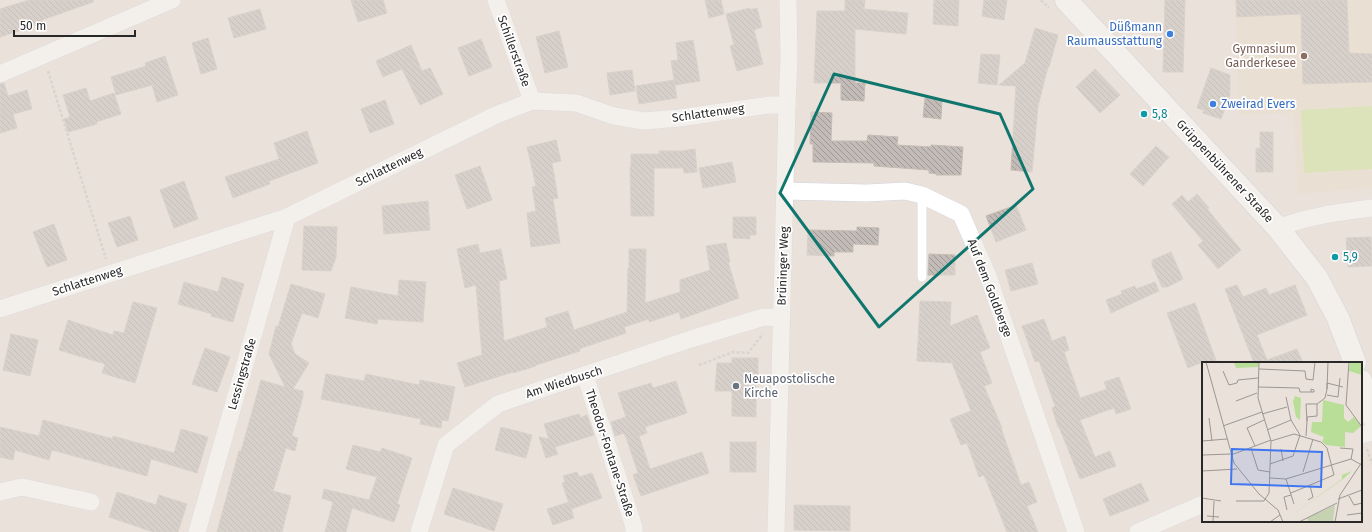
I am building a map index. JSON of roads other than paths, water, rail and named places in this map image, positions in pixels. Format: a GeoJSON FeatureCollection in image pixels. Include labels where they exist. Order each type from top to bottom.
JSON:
{"type":"FeatureCollection","features":[{"type":"Feature","properties":{"kind":"street","name":"Schillerstraße"},"geometry":{"type":"LineString","coordinates":[[496,0],[532,101]]}},
{"type":"Feature","properties":{"kind":"street","name":"Brüninger Weg"},"geometry":{"type":"LineString","coordinates":[[776,532],[789,59],[788,0]]}},
{"type":"Feature","properties":{"kind":"street"},"geometry":{"type":"LineString","coordinates":[[0,74],[167,1]]}},
{"type":"Feature","properties":{"kind":"street","name":"Grüppenbührener Straße"},"geometry":{"type":"LineString","coordinates":[[1058,6],[1278,228],[1317,278],[1338,318],[1355,362]]}},
{"type":"Feature","properties":{"kind":"street","name":"Schlattenweg"},"geometry":{"type":"LineString","coordinates":[[0,309],[287,217],[496,115],[532,101],[576,103],[614,116],[644,121],[679,118],[769,105],[787,105]]}},
{"type":"Feature","properties":{"kind":"street","name":"Auf dem Goldberge"},"geometry":{"type":"LineString","coordinates":[[786,191],[867,193],[905,192],[922,195],[960,214],[988,276],[1076,532]]}},
{"type":"Feature","properties":{"kind":"street"},"geometry":{"type":"LineString","coordinates":[[1278,228],[1297,220],[1331,213],[1372,208]]}},
{"type":"Feature","properties":{"kind":"street","name":"Lessingstraße"},"geometry":{"type":"LineString","coordinates":[[197,532],[287,217]]}},
{"type":"Feature","properties":{"kind":"street","name":"Am Wiedbusch"},"geometry":{"type":"LineString","coordinates":[[419,532],[446,444],[498,404],[691,339],[764,317],[782,318]]}},
{"type":"Feature","properties":{"kind":"street","name":"Theodor-Fontane-Straße"},"geometry":{"type":"LineString","coordinates":[[585,375],[634,527],[634,532]]}},
{"type":"Feature","properties":{"kind":"street"},"geometry":{"type":"LineString","coordinates":[[1362,384],[1372,416]]}},
{"type":"Feature","properties":{"kind":"street"},"geometry":{"type":"LineString","coordinates":[[1362,435],[1372,432]]}},
{"type":"Feature","properties":{"kind":"street"},"geometry":{"type":"LineString","coordinates":[[0,492],[22,487],[91,502]]}},
{"type":"Feature","properties":{"kind":"street"},"geometry":{"type":"LineString","coordinates":[[1138,532],[1202,504]]}},
{"type":"Feature","properties":{"kind":"lane"},"geometry":{"type":"LineString","coordinates":[[922,195],[922,277]]}},
{"type":"Feature","properties":{"kind":"place","name":"Düßmann Raumausstattung"},"geometry":{"type":"Point","coordinates":[1170,34]}},
{"type":"Feature","properties":{"kind":"place","name":"Gymnasium Ganderkesee"},"geometry":{"type":"Point","coordinates":[1304,56]}},
{"type":"Feature","properties":{"kind":"place","name":"Zweirad Evers"},"geometry":{"type":"Point","coordinates":[1213,104]}},
{"type":"Feature","properties":{"kind":"place","name":"5,8"},"geometry":{"type":"Point","coordinates":[1144,114]}},
{"type":"Feature","properties":{"kind":"place","name":"5,9"},"geometry":{"type":"Point","coordinates":[1335,257]}},
{"type":"Feature","properties":{"kind":"place","name":"Neuapostolische Kirche"},"geometry":{"type":"Point","coordinates":[736,386]}}]}
